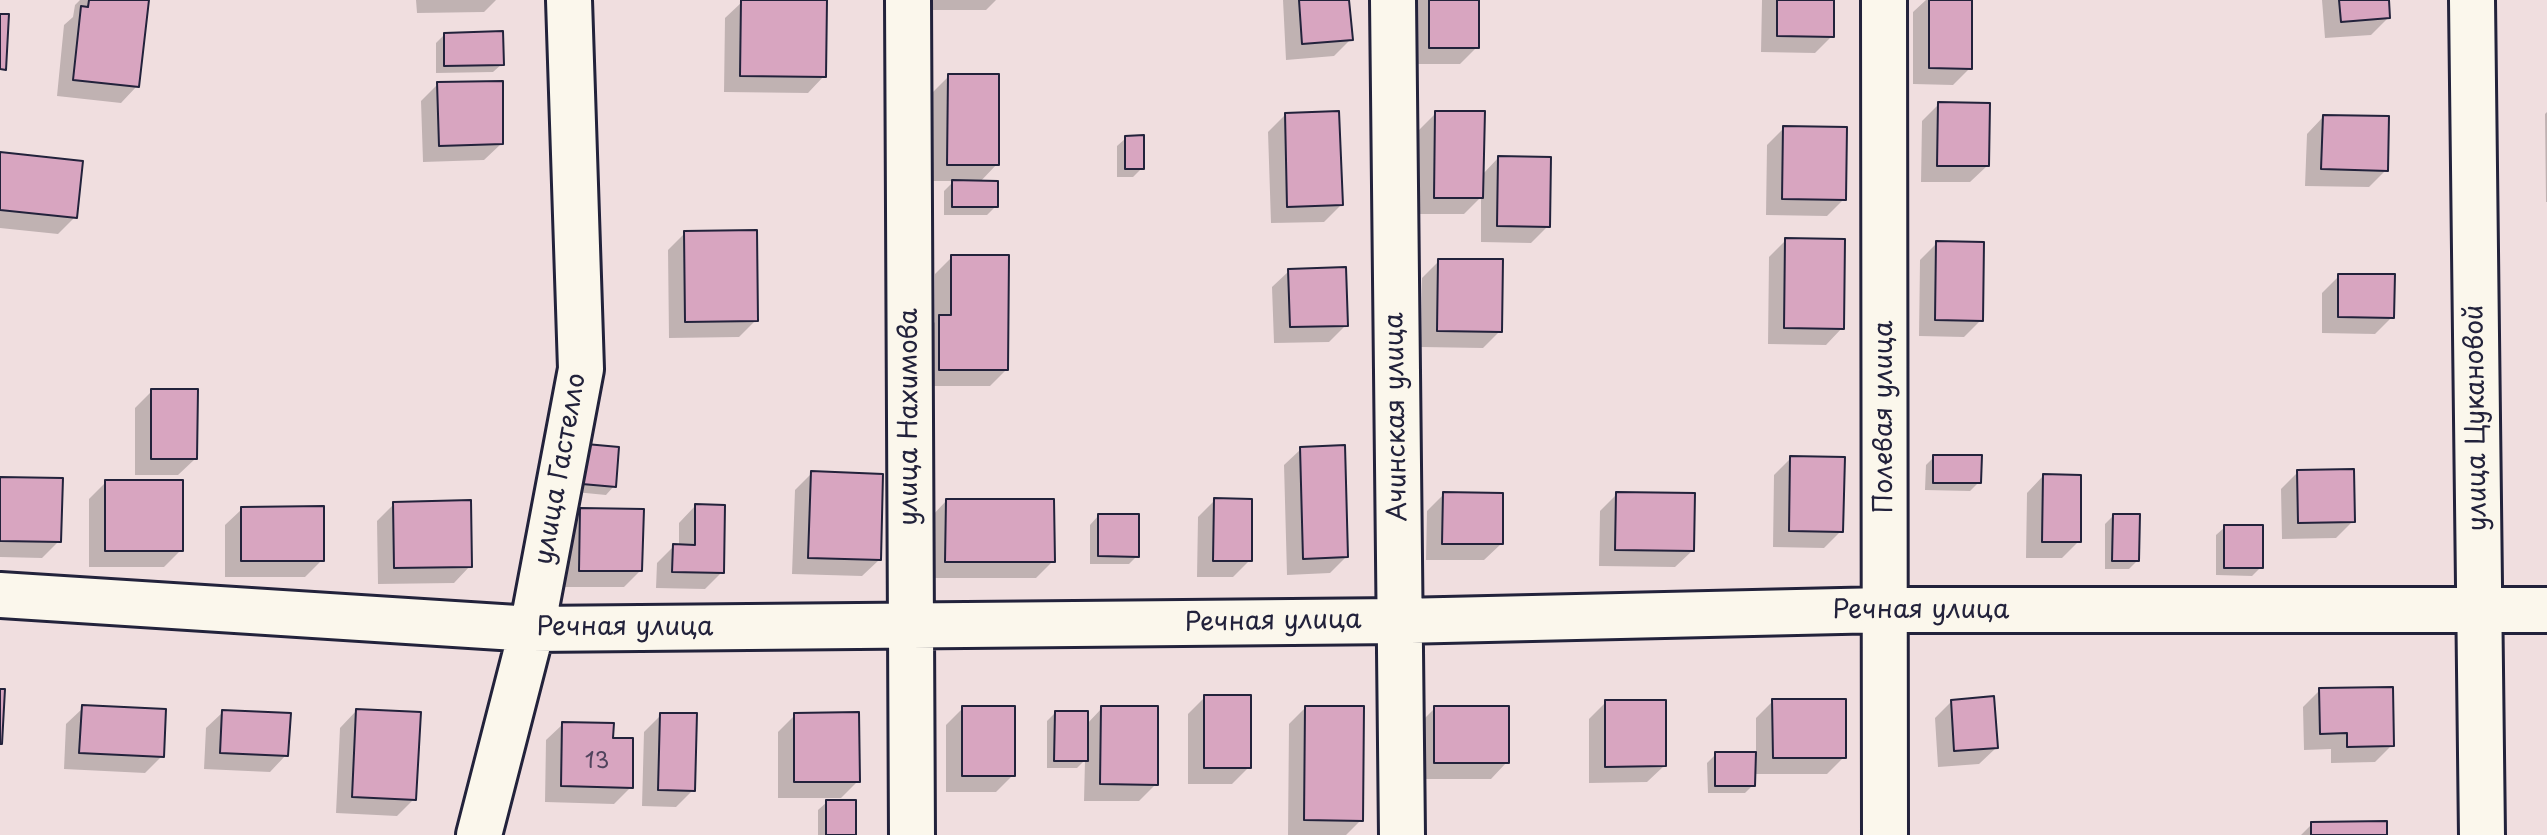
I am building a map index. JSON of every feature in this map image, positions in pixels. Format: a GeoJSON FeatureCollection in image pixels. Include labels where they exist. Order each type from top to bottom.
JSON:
{"type":"FeatureCollection","features":[{"type":"Feature","properties":{"kind":"street","name":"улица Гастелло"},"geometry":{"type":"LineString","coordinates":[[479,835],[532,629],[581,369],[569,0]]}},
{"type":"Feature","properties":{"kind":"street","name":"улица Нахимова"},"geometry":{"type":"LineString","coordinates":[[908,0],[912,835]]}},
{"type":"Feature","properties":{"kind":"street","name":"Ачинская улица"},"geometry":{"type":"LineString","coordinates":[[1393,0],[1402,835]]}},
{"type":"Feature","properties":{"kind":"street","name":"Полевая улица"},"geometry":{"type":"LineString","coordinates":[[1884,0],[1885,835]]}},
{"type":"Feature","properties":{"kind":"street","name":"улица Цукановой"},"geometry":{"type":"LineString","coordinates":[[2472,0],[2482,835]]}},
{"type":"Feature","properties":{"kind":"street","name":"Речная улица"},"geometry":{"type":"LineString","coordinates":[[0,595],[532,629],[1400,621],[1885,610],[2547,610]]}},
{"type":"Feature","properties":{"kind":"building"},"geometry":{"type":"Polygon","coordinates":[[[89,0],[149,0],[139,87],[73,80],[81,6],[88,7],[89,0]]]}},
{"type":"Feature","properties":{"kind":"building"},"geometry":{"type":"Polygon","coordinates":[[[741,0],[827,0],[826,77],[740,76],[741,0]]]}},
{"type":"Feature","properties":{"kind":"building"},"geometry":{"type":"Polygon","coordinates":[[[1299,0],[1349,0],[1353,40],[1302,44],[1299,0]]]}},
{"type":"Feature","properties":{"kind":"building"},"geometry":{"type":"Polygon","coordinates":[[[1429,0],[1479,0],[1479,48],[1429,48],[1429,0]]]}},
{"type":"Feature","properties":{"kind":"building"},"geometry":{"type":"Polygon","coordinates":[[[1777,0],[1834,0],[1834,37],[1777,36],[1777,0]]]}},
{"type":"Feature","properties":{"kind":"building"},"geometry":{"type":"Polygon","coordinates":[[[1929,0],[1972,0],[1972,69],[1929,68],[1929,0]]]}},
{"type":"Feature","properties":{"kind":"building"},"geometry":{"type":"Polygon","coordinates":[[[2339,0],[2389,0],[2390,18],[2341,22],[2339,0]]]}},
{"type":"Feature","properties":{"kind":"building"},"geometry":{"type":"Polygon","coordinates":[[[0,14],[9,14],[6,70],[0,69],[0,14]]]}},
{"type":"Feature","properties":{"kind":"building"},"geometry":{"type":"Polygon","coordinates":[[[503,31],[504,65],[444,66],[444,33],[503,31]]]}},
{"type":"Feature","properties":{"kind":"building"},"geometry":{"type":"Polygon","coordinates":[[[948,74],[999,74],[999,165],[947,165],[948,74]]]}},
{"type":"Feature","properties":{"kind":"building"},"geometry":{"type":"Polygon","coordinates":[[[503,81],[503,144],[439,146],[437,82],[503,81]]]}},
{"type":"Feature","properties":{"kind":"building"},"geometry":{"type":"Polygon","coordinates":[[[1938,102],[1990,103],[1989,166],[1937,166],[1938,102]]]}},
{"type":"Feature","properties":{"kind":"building"},"geometry":{"type":"Polygon","coordinates":[[[1339,111],[1343,205],[1287,207],[1285,113],[1339,111]]]}},
{"type":"Feature","properties":{"kind":"building"},"geometry":{"type":"Polygon","coordinates":[[[1435,111],[1485,111],[1483,198],[1434,198],[1435,111]]]}},
{"type":"Feature","properties":{"kind":"building"},"geometry":{"type":"Polygon","coordinates":[[[2323,115],[2389,116],[2388,171],[2321,169],[2323,115]]]}},
{"type":"Feature","properties":{"kind":"building"},"geometry":{"type":"Polygon","coordinates":[[[1783,126],[1847,127],[1846,200],[1782,199],[1783,126]]]}},
{"type":"Feature","properties":{"kind":"building"},"geometry":{"type":"Polygon","coordinates":[[[1144,135],[1144,169],[1125,169],[1125,136],[1144,135]]]}},
{"type":"Feature","properties":{"kind":"building"},"geometry":{"type":"Polygon","coordinates":[[[0,152],[83,161],[77,218],[0,210],[0,152]]]}},
{"type":"Feature","properties":{"kind":"building"},"geometry":{"type":"Polygon","coordinates":[[[1498,156],[1551,157],[1550,227],[1497,226],[1498,156]]]}},
{"type":"Feature","properties":{"kind":"building"},"geometry":{"type":"Polygon","coordinates":[[[952,180],[998,181],[998,207],[952,207],[952,180]]]}},
{"type":"Feature","properties":{"kind":"building"},"geometry":{"type":"Polygon","coordinates":[[[757,230],[758,321],[685,322],[684,231],[757,230]]]}},
{"type":"Feature","properties":{"kind":"building"},"geometry":{"type":"Polygon","coordinates":[[[1785,238],[1845,239],[1844,329],[1784,328],[1785,238]]]}},
{"type":"Feature","properties":{"kind":"building"},"geometry":{"type":"Polygon","coordinates":[[[1936,241],[1984,242],[1983,321],[1935,320],[1936,241]]]}},
{"type":"Feature","properties":{"kind":"building"},"geometry":{"type":"Polygon","coordinates":[[[951,255],[1009,255],[1008,370],[939,370],[939,315],[951,315],[951,255]]]}},
{"type":"Feature","properties":{"kind":"building"},"geometry":{"type":"Polygon","coordinates":[[[1438,259],[1503,259],[1502,332],[1437,331],[1438,259]]]}},
{"type":"Feature","properties":{"kind":"building"},"geometry":{"type":"Polygon","coordinates":[[[1346,267],[1348,326],[1290,327],[1288,269],[1346,267]]]}},
{"type":"Feature","properties":{"kind":"building"},"geometry":{"type":"Polygon","coordinates":[[[2338,274],[2395,274],[2394,318],[2338,317],[2338,274]]]}},
{"type":"Feature","properties":{"kind":"building"},"geometry":{"type":"Polygon","coordinates":[[[151,389],[198,389],[197,459],[151,459],[151,389]]]}},
{"type":"Feature","properties":{"kind":"building"},"geometry":{"type":"Polygon","coordinates":[[[586,444],[619,447],[616,487],[582,484],[586,444]]]}},
{"type":"Feature","properties":{"kind":"building"},"geometry":{"type":"Polygon","coordinates":[[[1345,445],[1348,557],[1303,559],[1300,447],[1345,445]]]}},
{"type":"Feature","properties":{"kind":"building"},"geometry":{"type":"Polygon","coordinates":[[[1933,455],[1982,455],[1981,483],[1933,483],[1933,455]]]}},
{"type":"Feature","properties":{"kind":"building"},"geometry":{"type":"Polygon","coordinates":[[[1790,456],[1845,457],[1843,532],[1789,531],[1790,456]]]}},
{"type":"Feature","properties":{"kind":"building"},"geometry":{"type":"Polygon","coordinates":[[[2354,469],[2355,522],[2298,523],[2297,470],[2354,469]]]}},
{"type":"Feature","properties":{"kind":"building"},"geometry":{"type":"Polygon","coordinates":[[[811,471],[883,474],[881,560],[808,558],[811,471]]]}},
{"type":"Feature","properties":{"kind":"building"},"geometry":{"type":"Polygon","coordinates":[[[2043,474],[2081,475],[2081,542],[2042,542],[2043,474]]]}},
{"type":"Feature","properties":{"kind":"building"},"geometry":{"type":"Polygon","coordinates":[[[0,477],[63,478],[61,542],[0,541],[0,477]]]}},
{"type":"Feature","properties":{"kind":"building"},"geometry":{"type":"Polygon","coordinates":[[[105,480],[183,480],[183,551],[105,551],[105,480]]]}},
{"type":"Feature","properties":{"kind":"building"},"geometry":{"type":"Polygon","coordinates":[[[1443,492],[1503,493],[1503,544],[1442,544],[1443,492]]]}},
{"type":"Feature","properties":{"kind":"building"},"geometry":{"type":"Polygon","coordinates":[[[1616,492],[1695,493],[1694,551],[1615,550],[1616,492]]]}},
{"type":"Feature","properties":{"kind":"building"},"geometry":{"type":"Polygon","coordinates":[[[1214,498],[1252,499],[1252,561],[1213,561],[1214,498]]]}},
{"type":"Feature","properties":{"kind":"building"},"geometry":{"type":"Polygon","coordinates":[[[946,499],[1054,499],[1055,562],[945,562],[946,499]]]}},
{"type":"Feature","properties":{"kind":"building"},"geometry":{"type":"Polygon","coordinates":[[[471,500],[472,567],[394,568],[393,502],[471,500]]]}},
{"type":"Feature","properties":{"kind":"building"},"geometry":{"type":"Polygon","coordinates":[[[695,504],[725,505],[724,573],[672,572],[673,544],[695,545],[695,504]]]}},
{"type":"Feature","properties":{"kind":"building"},"geometry":{"type":"Polygon","coordinates":[[[324,506],[324,561],[241,561],[241,507],[324,506]]]}},
{"type":"Feature","properties":{"kind":"building"},"geometry":{"type":"Polygon","coordinates":[[[580,508],[644,509],[642,571],[579,571],[580,508]]]}},
{"type":"Feature","properties":{"kind":"building"},"geometry":{"type":"Polygon","coordinates":[[[1098,514],[1139,514],[1139,557],[1098,556],[1098,514]]]}},
{"type":"Feature","properties":{"kind":"building"},"geometry":{"type":"Polygon","coordinates":[[[2113,514],[2140,514],[2139,561],[2112,561],[2113,514]]]}},
{"type":"Feature","properties":{"kind":"building"},"geometry":{"type":"Polygon","coordinates":[[[2224,525],[2263,525],[2263,568],[2224,568],[2224,525]]]}},
{"type":"Feature","properties":{"kind":"building"},"geometry":{"type":"Polygon","coordinates":[[[2393,687],[2394,746],[2347,747],[2347,733],[2320,734],[2319,688],[2393,687]]]}},
{"type":"Feature","properties":{"kind":"building"},"geometry":{"type":"Polygon","coordinates":[[[0,689],[5,689],[2,744],[0,744],[0,689]]]}},
{"type":"Feature","properties":{"kind":"building"},"geometry":{"type":"Polygon","coordinates":[[[1204,695],[1251,695],[1251,768],[1204,768],[1204,695]]]}},
{"type":"Feature","properties":{"kind":"building"},"geometry":{"type":"Polygon","coordinates":[[[1994,696],[1998,748],[1954,751],[1951,700],[1994,696]]]}},
{"type":"Feature","properties":{"kind":"building"},"geometry":{"type":"Polygon","coordinates":[[[1772,699],[1846,699],[1846,758],[1773,758],[1772,699]]]}},
{"type":"Feature","properties":{"kind":"building"},"geometry":{"type":"Polygon","coordinates":[[[1605,700],[1666,700],[1666,766],[1605,767],[1605,700]]]}},
{"type":"Feature","properties":{"kind":"building"},"geometry":{"type":"Polygon","coordinates":[[[82,705],[166,709],[164,757],[79,753],[82,705]]]}},
{"type":"Feature","properties":{"kind":"building"},"geometry":{"type":"Polygon","coordinates":[[[962,706],[1015,706],[1015,776],[962,776],[962,706]]]}},
{"type":"Feature","properties":{"kind":"building"},"geometry":{"type":"Polygon","coordinates":[[[1101,706],[1158,706],[1158,785],[1100,784],[1101,706]]]}},
{"type":"Feature","properties":{"kind":"building"},"geometry":{"type":"Polygon","coordinates":[[[1305,706],[1364,706],[1363,821],[1304,820],[1305,706]]]}},
{"type":"Feature","properties":{"kind":"building"},"geometry":{"type":"Polygon","coordinates":[[[1434,706],[1509,706],[1509,763],[1434,763],[1434,706]]]}},
{"type":"Feature","properties":{"kind":"building"},"geometry":{"type":"Polygon","coordinates":[[[356,709],[421,712],[416,800],[352,797],[356,709]]]}},
{"type":"Feature","properties":{"kind":"building"},"geometry":{"type":"Polygon","coordinates":[[[222,710],[291,713],[288,756],[220,753],[222,710]]]}},
{"type":"Feature","properties":{"kind":"building"},"geometry":{"type":"Polygon","coordinates":[[[1055,711],[1088,711],[1088,761],[1054,761],[1055,711]]]}},
{"type":"Feature","properties":{"kind":"building"},"geometry":{"type":"Polygon","coordinates":[[[859,712],[860,782],[794,782],[794,713],[859,712]]]}},
{"type":"Feature","properties":{"kind":"building"},"geometry":{"type":"Polygon","coordinates":[[[660,713],[697,713],[695,791],[658,790],[660,713]]]}},
{"type":"Feature","properties":{"kind":"building"},"geometry":{"type":"Polygon","coordinates":[[[562,722],[614,723],[613,738],[633,738],[633,788],[561,786],[562,722]]]}},
{"type":"Feature","properties":{"kind":"building"},"geometry":{"type":"Polygon","coordinates":[[[1715,752],[1756,752],[1755,786],[1715,786],[1715,752]]]}},
{"type":"Feature","properties":{"kind":"building"},"geometry":{"type":"Polygon","coordinates":[[[826,800],[856,800],[856,835],[826,835],[826,800]]]}},
{"type":"Feature","properties":{"kind":"building"},"geometry":{"type":"Polygon","coordinates":[[[2387,821],[2387,835],[2311,835],[2311,822],[2387,821]]]}}]}
